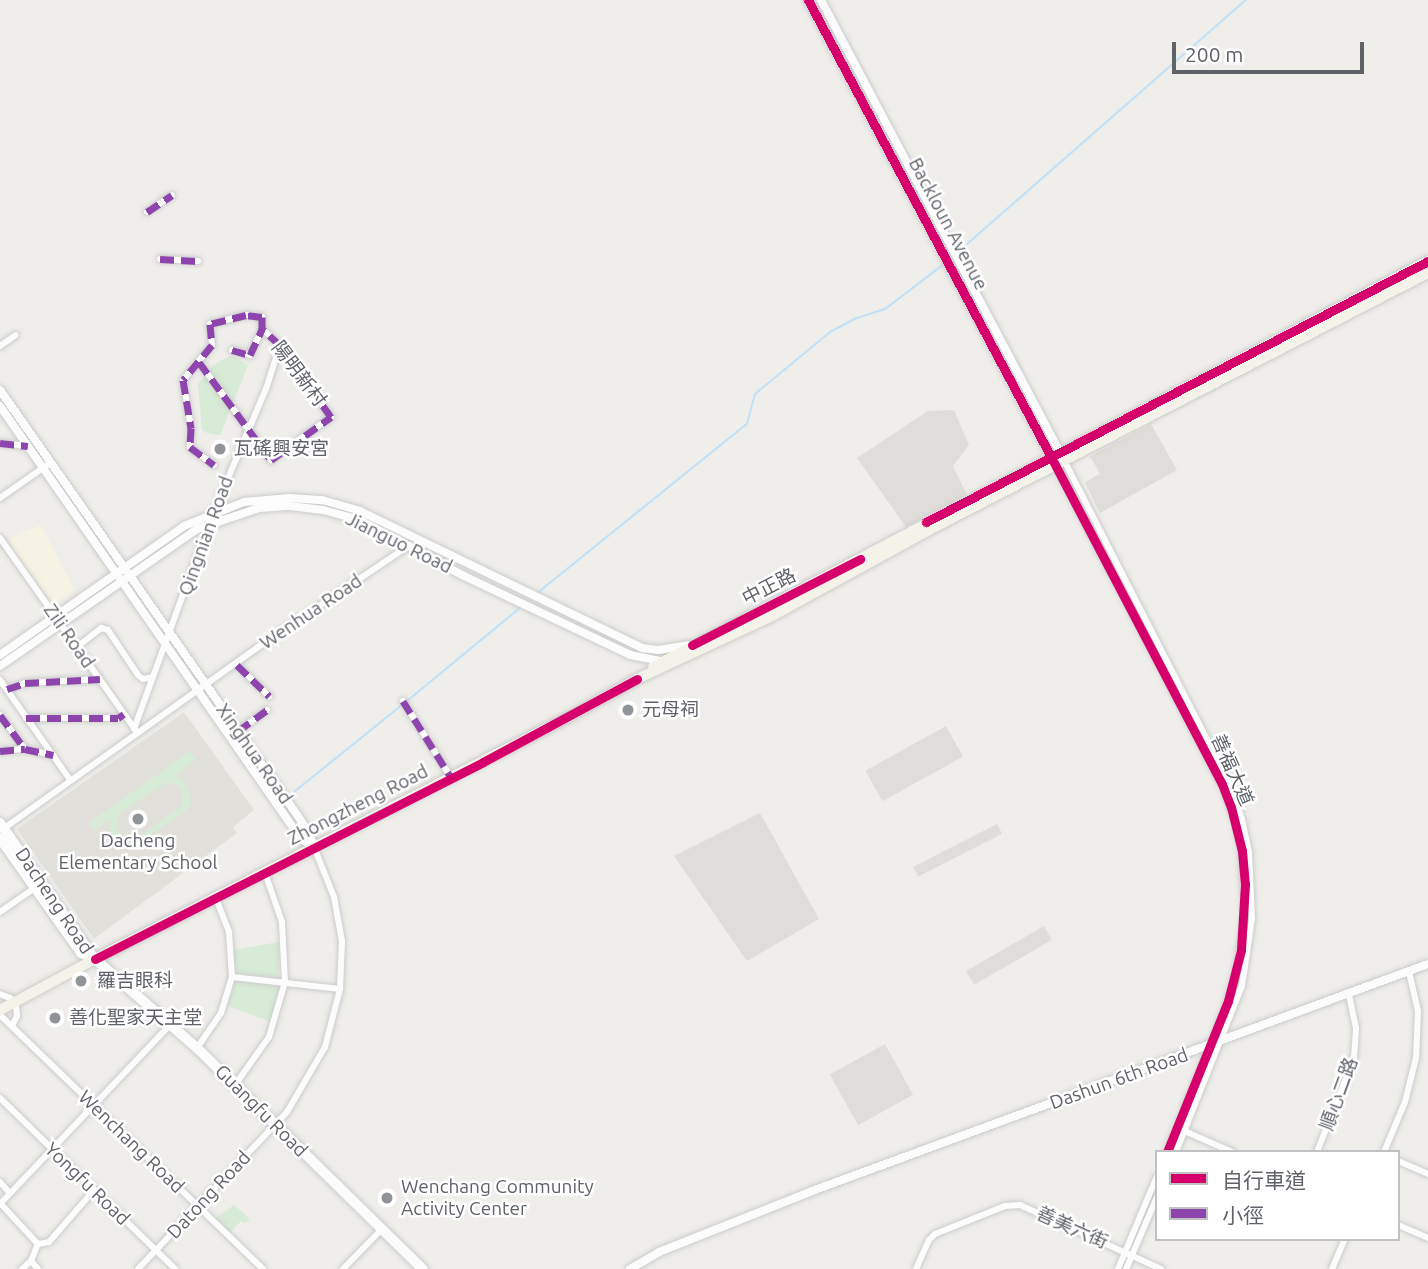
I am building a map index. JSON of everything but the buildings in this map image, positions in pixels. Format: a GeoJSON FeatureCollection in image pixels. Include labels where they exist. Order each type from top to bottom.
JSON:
{"type":"FeatureCollection","features":[{"type":"Feature","properties":{"kind":"main road"},"geometry":{"type":"LineString","coordinates":[[1057,458],[1428,261]]}},
{"type":"Feature","properties":{"kind":"main road"},"geometry":{"type":"LineString","coordinates":[[1057,458],[1428,273]]}},
{"type":"Feature","properties":{"kind":"main road","name":"中正路"},"geometry":{"type":"LineString","coordinates":[[637,679],[1057,458]]}},
{"type":"Feature","properties":{"kind":"main road","name":"中正路"},"geometry":{"type":"LineString","coordinates":[[637,679],[662,661],[695,649]]}},
{"type":"Feature","properties":{"kind":"main road","name":"Zhongzheng Road"},"geometry":{"type":"LineString","coordinates":[[0,1013],[94,959],[567,718],[637,679]]}},
{"type":"Feature","properties":{"kind":"main road","name":"Dacheng Road"},"geometry":{"type":"LineString","coordinates":[[1,830],[94,959]]}},
{"type":"Feature","properties":{"kind":"main road","name":"Guangfu Road"},"geometry":{"type":"LineString","coordinates":[[94,959],[197,1048],[423,1269]]}},
{"type":"Feature","properties":{"kind":"street","name":"Backloun Avenue"},"geometry":{"type":"LineString","coordinates":[[808,0],[1057,458]]}},
{"type":"Feature","properties":{"kind":"street","name":"Backloun Avenue"},"geometry":{"type":"LineString","coordinates":[[821,0],[955,253],[1057,458]]}},
{"type":"Feature","properties":{"kind":"street"},"geometry":{"type":"LineString","coordinates":[[147,212],[172,195]]}},
{"type":"Feature","properties":{"kind":"street"},"geometry":{"type":"LineString","coordinates":[[160,259],[198,261]]}},
{"type":"Feature","properties":{"kind":"street","name":"陽明新村"},"geometry":{"type":"LineString","coordinates":[[199,362],[271,460],[331,417],[280,345],[262,329],[262,317],[246,315],[210,324],[212,345],[183,380],[191,428],[190,447],[214,465]]}},
{"type":"Feature","properties":{"kind":"street"},"geometry":{"type":"LineString","coordinates":[[232,350],[250,355],[262,329]]}},
{"type":"Feature","properties":{"kind":"street"},"geometry":{"type":"LineString","coordinates":[[0,346],[16,335]]}},
{"type":"Feature","properties":{"kind":"street","name":"Qingnian Road"},"geometry":{"type":"LineString","coordinates":[[136,731],[209,523],[266,389],[280,345]]}},
{"type":"Feature","properties":{"kind":"street","name":"Xinghua Road"},"geometry":{"type":"LineString","coordinates":[[0,390],[46,465],[203,689],[301,839],[314,847]]}},
{"type":"Feature","properties":{"kind":"street","name":"Xinghua Road"},"geometry":{"type":"LineString","coordinates":[[0,406],[28,446],[46,465]]}},
{"type":"Feature","properties":{"kind":"street"},"geometry":{"type":"LineString","coordinates":[[0,443],[28,446]]}},
{"type":"Feature","properties":{"kind":"street","name":"善福大道"},"geometry":{"type":"LineString","coordinates":[[1057,458],[1228,780],[1242,819],[1251,869],[1251,936],[1237,1002],[1177,1150]]}},
{"type":"Feature","properties":{"kind":"street","name":"善福大道"},"geometry":{"type":"LineString","coordinates":[[1057,458],[1222,783],[1235,819],[1244,875],[1243,933],[1233,984],[1168,1150]]}},
{"type":"Feature","properties":{"kind":"street"},"geometry":{"type":"LineString","coordinates":[[0,498],[46,465]]}},
{"type":"Feature","properties":{"kind":"street","name":"Jianguo Road"},"geometry":{"type":"LineString","coordinates":[[0,666],[171,534],[214,512],[259,499],[308,498],[360,510],[522,602],[638,659],[662,661]]}},
{"type":"Feature","properties":{"kind":"street","name":"Jianguo Road"},"geometry":{"type":"LineString","coordinates":[[121,574],[209,523],[259,508],[308,507],[360,520],[412,541],[642,648],[695,649]]}},
{"type":"Feature","properties":{"kind":"street","name":"Zili Road"},"geometry":{"type":"LineString","coordinates":[[0,538],[136,731]]}},
{"type":"Feature","properties":{"kind":"street","name":"Wenhua Road"},"geometry":{"type":"LineString","coordinates":[[203,689],[412,541]]}},
{"type":"Feature","properties":{"kind":"street","name":"Jianguo Road"},"geometry":{"type":"LineString","coordinates":[[0,655],[58,619]]}},
{"type":"Feature","properties":{"kind":"street"},"geometry":{"type":"LineString","coordinates":[[76,646],[101,628],[108,630],[138,676],[143,679],[153,677]]}},
{"type":"Feature","properties":{"kind":"street"},"geometry":{"type":"LineString","coordinates":[[237,665],[269,696]]}},
{"type":"Feature","properties":{"kind":"street"},"geometry":{"type":"LineString","coordinates":[[7,689],[25,683],[100,679]]}},
{"type":"Feature","properties":{"kind":"street"},"geometry":{"type":"LineString","coordinates":[[0,680],[71,781]]}},
{"type":"Feature","properties":{"kind":"street"},"geometry":{"type":"LineString","coordinates":[[1,830],[136,731],[203,689]]}},
{"type":"Feature","properties":{"kind":"street","name":"Xinghua Road"},"geometry":{"type":"LineString","coordinates":[[203,689],[238,731],[309,833],[314,847]]}},
{"type":"Feature","properties":{"kind":"street"},"geometry":{"type":"LineString","coordinates":[[403,701],[450,776]]}},
{"type":"Feature","properties":{"kind":"street"},"geometry":{"type":"LineString","coordinates":[[238,731],[267,710]]}},
{"type":"Feature","properties":{"kind":"street"},"geometry":{"type":"LineString","coordinates":[[26,718],[118,718],[124,714]]}},
{"type":"Feature","properties":{"kind":"street"},"geometry":{"type":"LineString","coordinates":[[0,715],[25,750]]}},
{"type":"Feature","properties":{"kind":"street"},"geometry":{"type":"LineString","coordinates":[[0,751],[25,750],[52,755]]}},
{"type":"Feature","properties":{"kind":"street","name":"Datong Road"},"geometry":{"type":"LineString","coordinates":[[138,1269],[275,1125],[298,1097],[319,1060],[332,1028],[340,989],[339,916],[328,879],[314,847]]}},
{"type":"Feature","properties":{"kind":"street"},"geometry":{"type":"LineString","coordinates":[[235,1085],[269,1037],[285,982],[282,922],[265,873]]}},
{"type":"Feature","properties":{"kind":"street"},"geometry":{"type":"LineString","coordinates":[[0,912],[39,885]]}},
{"type":"Feature","properties":{"kind":"street"},"geometry":{"type":"LineString","coordinates":[[197,1048],[226,1002],[232,977],[229,932],[216,898]]}},
{"type":"Feature","properties":{"kind":"street","name":"Dashun 6th Road"},"geometry":{"type":"LineString","coordinates":[[630,1269],[659,1252],[888,1164],[1428,964]]}},
{"type":"Feature","properties":{"kind":"street"},"geometry":{"type":"LineString","coordinates":[[1385,1150],[1405,1102],[1416,1058],[1418,1011],[1409,972]]}},
{"type":"Feature","properties":{"kind":"street"},"geometry":{"type":"LineString","coordinates":[[232,977],[340,989]]}},
{"type":"Feature","properties":{"kind":"street"},"geometry":{"type":"LineString","coordinates":[[0,994],[14,1003],[17,1016],[12,1026]]}},
{"type":"Feature","properties":{"kind":"street","name":"順心二路"},"geometry":{"type":"LineString","coordinates":[[1318,1150],[1354,1058],[1356,1028],[1349,994]]}},
{"type":"Feature","properties":{"kind":"street","name":"Wenchang Road"},"geometry":{"type":"LineString","coordinates":[[0,1013],[263,1269]]}},
{"type":"Feature","properties":{"kind":"street"},"geometry":{"type":"LineString","coordinates":[[38,1244],[0,1203],[170,1025]]}},
{"type":"Feature","properties":{"kind":"street","name":"Yongfu Road"},"geometry":{"type":"LineString","coordinates":[[0,1098],[175,1269]]}},
{"type":"Feature","properties":{"kind":"street"},"geometry":{"type":"LineString","coordinates":[[1177,1128],[1228,1150]]}},
{"type":"Feature","properties":{"kind":"street"},"geometry":{"type":"LineString","coordinates":[[1400,1162],[1428,1174]]}},
{"type":"Feature","properties":{"kind":"street"},"geometry":{"type":"LineString","coordinates":[[1126,1269],[1128,1254],[1155,1181]]}},
{"type":"Feature","properties":{"kind":"street"},"geometry":{"type":"LineString","coordinates":[[0,1182],[10,1193]]}},
{"type":"Feature","properties":{"kind":"street"},"geometry":{"type":"LineString","coordinates":[[38,1244],[49,1242],[94,1190]]}},
{"type":"Feature","properties":{"kind":"street"},"geometry":{"type":"LineString","coordinates":[[1118,1269],[1155,1201]]}},
{"type":"Feature","properties":{"kind":"street","name":"善美六街"},"geometry":{"type":"LineString","coordinates":[[916,1269],[929,1240],[942,1230],[1006,1206],[1020,1205],[1161,1269]]}},
{"type":"Feature","properties":{"kind":"street"},"geometry":{"type":"LineString","coordinates":[[1400,1226],[1428,1238]]}},
{"type":"Feature","properties":{"kind":"street"},"geometry":{"type":"LineString","coordinates":[[343,1269],[382,1229]]}},
{"type":"Feature","properties":{"kind":"street"},"geometry":{"type":"LineString","coordinates":[[1332,1269],[1344,1241]]}},
{"type":"Feature","properties":{"kind":"street"},"geometry":{"type":"LineString","coordinates":[[22,1269],[31,1261],[38,1244]]}},
{"type":"Feature","properties":{"kind":"street"},"geometry":{"type":"LineString","coordinates":[[31,1261],[38,1269]]}},
{"type":"Feature","properties":{"kind":"shaded area"},"geometry":{"type":"Polygon","coordinates":[[[954,410],[969,445],[953,466],[967,495],[906,527],[857,458],[928,411],[954,410]]]}},
{"type":"Feature","properties":{"kind":"shaded area"},"geometry":{"type":"Polygon","coordinates":[[[1151,424],[1177,470],[1100,513],[1085,482],[1100,474],[1090,456],[1151,424]]]}},
{"type":"Feature","properties":{"kind":"shaded area"},"geometry":{"type":"Polygon","coordinates":[[[41,525],[74,589],[55,605],[51,605],[10,548],[13,536],[41,525]]]}},
{"type":"Feature","properties":{"kind":"shaded area","name":"Dacheng Elementary School"},"geometry":{"type":"Polygon","coordinates":[[[184,712],[254,810],[233,827],[237,833],[94,939],[17,829],[184,712]]]}},
{"type":"Feature","properties":{"kind":"shaded area"},"geometry":{"type":"Polygon","coordinates":[[[946,726],[963,757],[883,801],[866,771],[946,726]]]}},
{"type":"Feature","properties":{"kind":"shaded area"},"geometry":{"type":"Polygon","coordinates":[[[760,813],[819,919],[747,961],[674,856],[760,813]]]}},
{"type":"Feature","properties":{"kind":"shaded area"},"geometry":{"type":"Polygon","coordinates":[[[997,824],[1002,834],[918,876],[913,867],[997,824]]]}},
{"type":"Feature","properties":{"kind":"shaded area"},"geometry":{"type":"Polygon","coordinates":[[[1044,926],[1052,940],[974,985],[966,971],[1044,926]]]}},
{"type":"Feature","properties":{"kind":"shaded area"},"geometry":{"type":"Polygon","coordinates":[[[885,1044],[913,1095],[858,1125],[830,1075],[885,1044]]]}},
{"type":"Feature","properties":{"kind":"green space"},"geometry":{"type":"Polygon","coordinates":[[[232,355],[248,365],[220,435],[207,433],[202,430],[198,384],[213,365],[232,355]]]}},
{"type":"Feature","properties":{"kind":"green space"},"geometry":{"type":"Polygon","coordinates":[[[190,751],[196,760],[174,776],[181,778],[190,794],[191,803],[186,811],[133,846],[115,840],[110,833],[109,820],[94,830],[89,823],[190,751]],[[168,782],[121,812],[116,824],[122,836],[128,839],[139,836],[182,806],[182,791],[178,785],[168,782]]]}},
{"type":"Feature","properties":{"kind":"green space"},"geometry":{"type":"Polygon","coordinates":[[[279,942],[278,978],[234,973],[232,950],[279,942]]]}},
{"type":"Feature","properties":{"kind":"green space"},"geometry":{"type":"Polygon","coordinates":[[[236,980],[279,987],[271,1022],[228,1006],[236,980]]]}},
{"type":"Feature","properties":{"kind":"green space"},"geometry":{"type":"Polygon","coordinates":[[[234,1205],[250,1219],[245,1224],[241,1221],[228,1235],[213,1220],[234,1205]]]}},
{"type":"Feature","properties":{"kind":"waterway"},"geometry":{"type":"LineString","coordinates":[[959,251],[1246,0]]}},
{"type":"Feature","properties":{"kind":"waterway"},"geometry":{"type":"LineString","coordinates":[[536,594],[747,424],[755,394],[830,332],[854,319],[885,309],[944,264]]}},
{"type":"Feature","properties":{"kind":"waterway"},"geometry":{"type":"LineString","coordinates":[[407,701],[521,607]]}},
{"type":"Feature","properties":{"kind":"waterway"},"geometry":{"type":"LineString","coordinates":[[294,792],[402,705]]}},
{"type":"Feature","properties":{"kind":"marked path"},"geometry":{"type":"LineString","coordinates":[[147,212],[172,195]]}},
{"type":"Feature","properties":{"kind":"marked path"},"geometry":{"type":"LineString","coordinates":[[160,259],[198,261]]}},
{"type":"Feature","properties":{"kind":"marked path"},"geometry":{"type":"LineString","coordinates":[[199,362],[271,460],[331,417],[280,345],[262,329],[262,317],[246,315],[210,324],[212,345],[183,380],[191,428],[190,447],[214,465]]}},
{"type":"Feature","properties":{"kind":"marked path"},"geometry":{"type":"LineString","coordinates":[[232,350],[250,355],[262,329]]}},
{"type":"Feature","properties":{"kind":"marked path"},"geometry":{"type":"LineString","coordinates":[[0,443],[28,446]]}},
{"type":"Feature","properties":{"kind":"marked path"},"geometry":{"type":"LineString","coordinates":[[237,665],[269,696]]}},
{"type":"Feature","properties":{"kind":"marked path"},"geometry":{"type":"LineString","coordinates":[[7,689],[25,683],[100,679]]}},
{"type":"Feature","properties":{"kind":"marked path"},"geometry":{"type":"LineString","coordinates":[[403,701],[450,776]]}},
{"type":"Feature","properties":{"kind":"marked path"},"geometry":{"type":"LineString","coordinates":[[238,731],[267,710]]}},
{"type":"Feature","properties":{"kind":"marked path"},"geometry":{"type":"LineString","coordinates":[[26,718],[118,718],[124,714]]}},
{"type":"Feature","properties":{"kind":"marked path"},"geometry":{"type":"LineString","coordinates":[[0,715],[25,749],[53,755]]}},
{"type":"Feature","properties":{"kind":"marked path"},"geometry":{"type":"LineString","coordinates":[[0,751],[25,749]]}},
{"type":"Feature","properties":{"kind":"cycle path"},"geometry":{"type":"LineString","coordinates":[[808,0],[1051,457],[1222,784],[1231,807],[1242,851],[1245,884],[1241,950],[1228,1001],[1168,1150]]}},
{"type":"Feature","properties":{"kind":"cycle path"},"geometry":{"type":"LineString","coordinates":[[926,522],[1428,261]]}},
{"type":"Feature","properties":{"kind":"cycle path"},"geometry":{"type":"LineString","coordinates":[[692,645],[860,559]]}},
{"type":"Feature","properties":{"kind":"cycle path"},"geometry":{"type":"LineString","coordinates":[[95,959],[483,762],[637,679]]}},
{"type":"Feature","properties":{"kind":"place","name":"瓦磘興安宮"},"geometry":{"type":"Point","coordinates":[220,449]}},
{"type":"Feature","properties":{"kind":"place","name":"元母祠"},"geometry":{"type":"Point","coordinates":[628,710]}},
{"type":"Feature","properties":{"kind":"place","name":"Dacheng Elementary School"},"geometry":{"type":"Point","coordinates":[138,819]}},
{"type":"Feature","properties":{"kind":"place","name":"羅吉眼科"},"geometry":{"type":"Point","coordinates":[81,981]}},
{"type":"Feature","properties":{"kind":"place","name":"善化聖家天主堂"},"geometry":{"type":"Point","coordinates":[55,1018]}},
{"type":"Feature","properties":{"kind":"place","name":"Wenchang Community Activity Center"},"geometry":{"type":"Point","coordinates":[387,1198]}}]}
